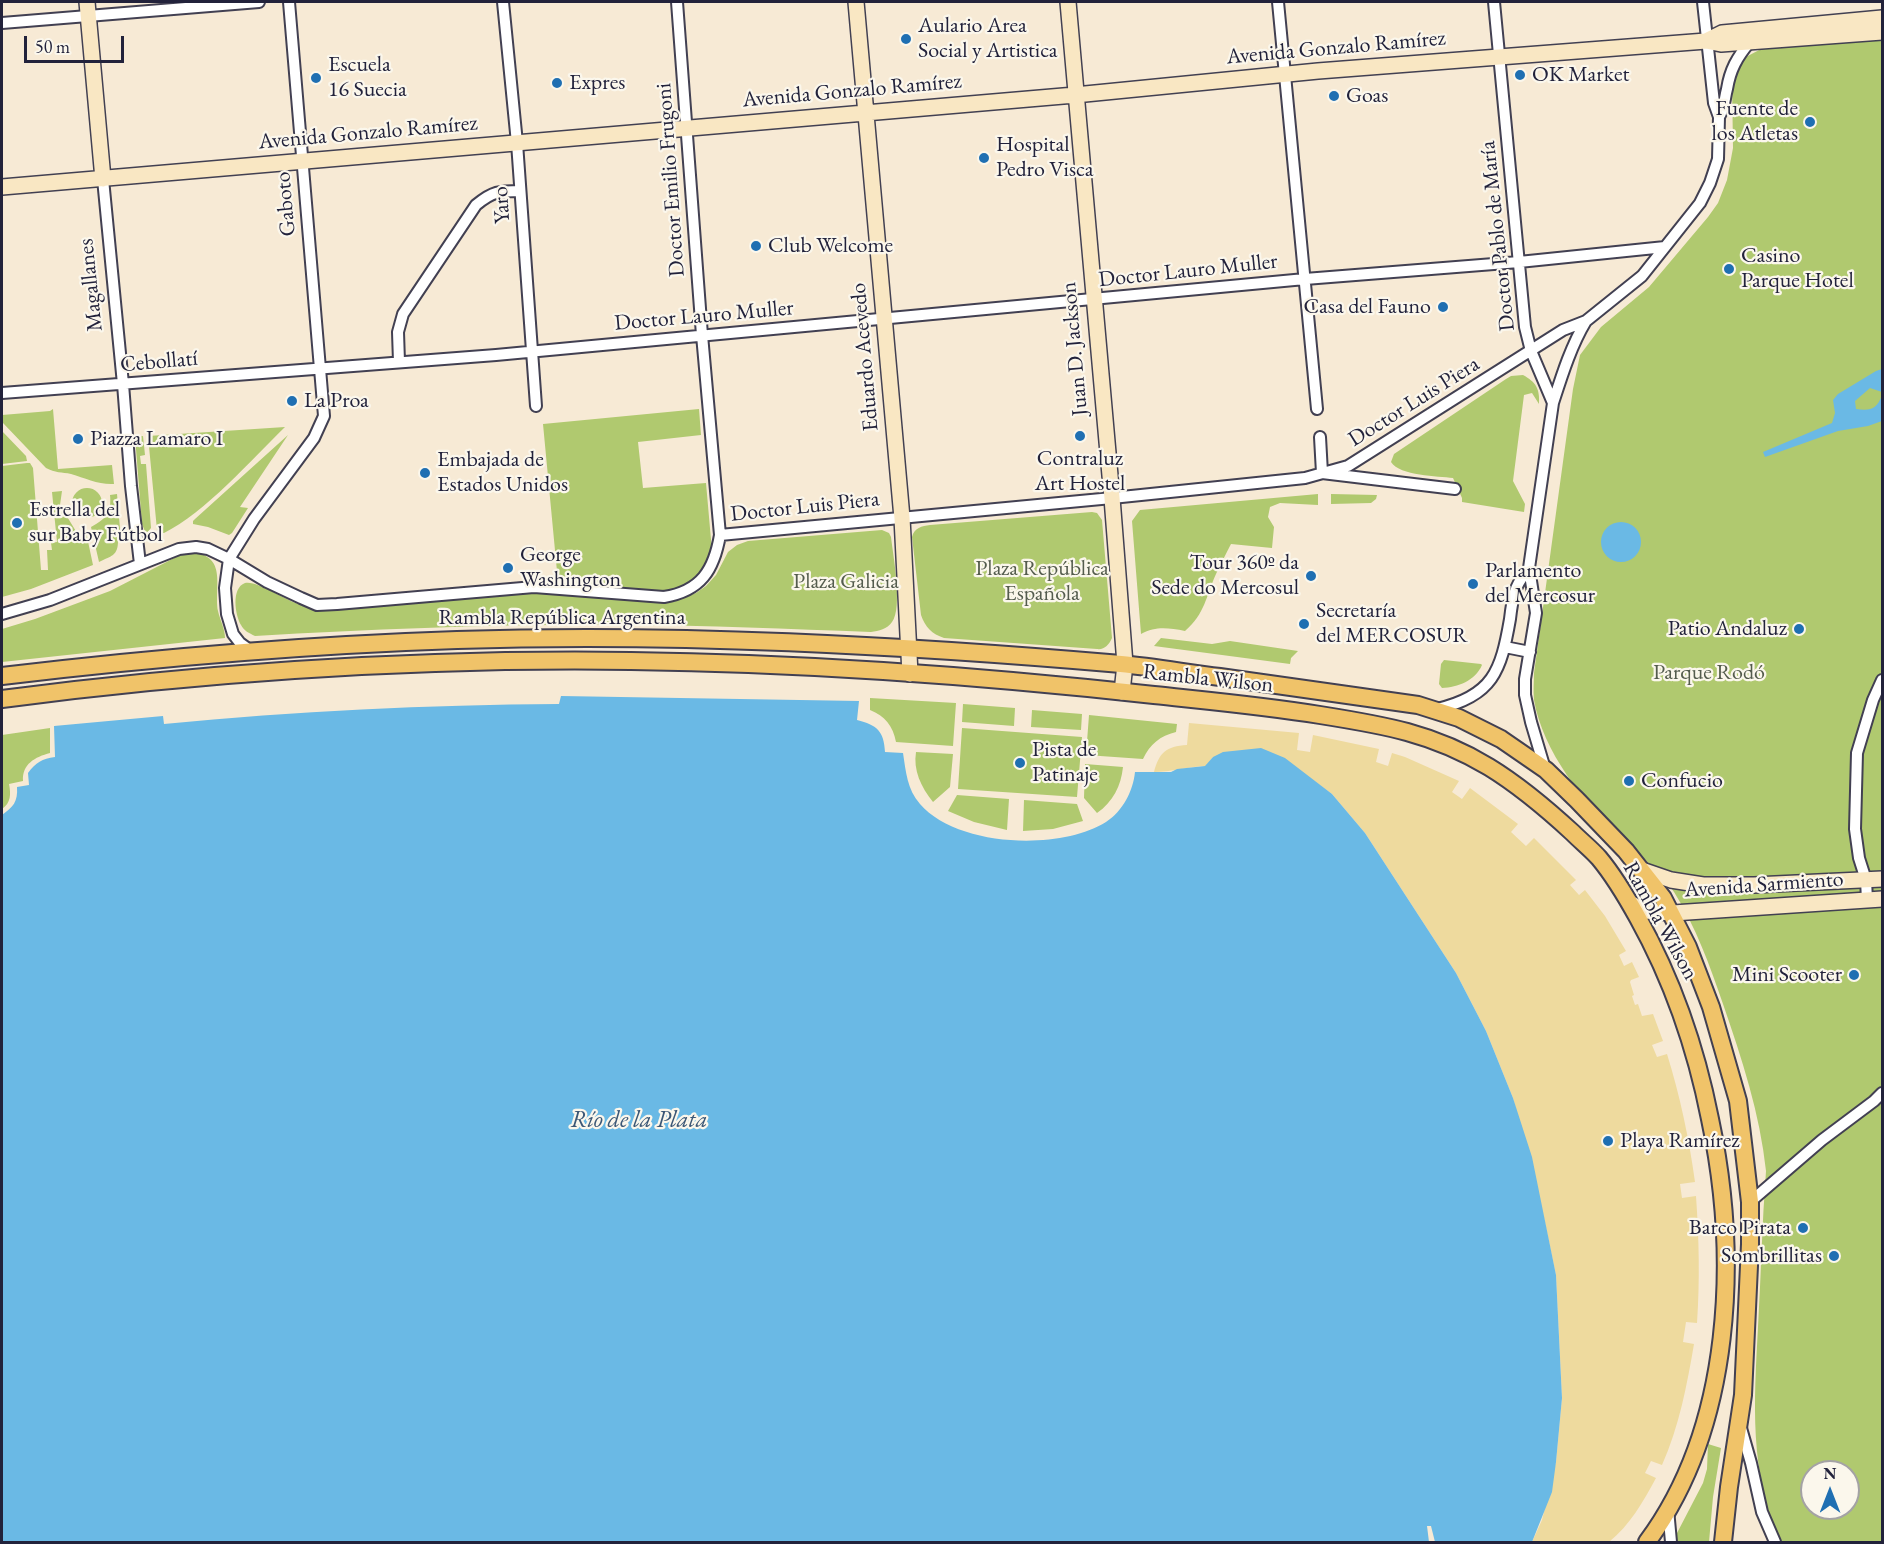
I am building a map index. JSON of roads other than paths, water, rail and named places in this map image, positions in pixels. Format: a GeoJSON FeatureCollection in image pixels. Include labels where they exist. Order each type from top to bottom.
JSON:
{"type":"FeatureCollection","features":[{"type":"Feature","properties":{"kind":"main road","name":"Rambla República Argentina"},"geometry":{"type":"LineString","coordinates":[[2,676],[250,651],[459,640],[721,640],[909,648],[1125,664]]}},
{"type":"Feature","properties":{"kind":"main road","name":"Rambla República Argentina"},"geometry":{"type":"LineString","coordinates":[[2,699],[204,676],[456,663],[673,662],[910,674],[1122,692]]}},
{"type":"Feature","properties":{"kind":"main road","name":"Rambla Wilson"},"geometry":{"type":"LineString","coordinates":[[1125,664],[1418,705],[1459,718],[1501,740],[1546,770],[1577,800],[1653,883],[1673,913],[1711,1007],[1738,1101],[1750,1202],[1743,1395],[1723,1542]]}},
{"type":"Feature","properties":{"kind":"main road","name":"Rambla Wilson"},"geometry":{"type":"LineString","coordinates":[[1122,692],[1290,710],[1382,725],[1434,739],[1487,766],[1540,804],[1599,859],[1630,903],[1660,959],[1678,1001],[1693,1046],[1704,1087],[1718,1159],[1725,1242],[1724,1318],[1716,1374],[1701,1435],[1684,1480],[1647,1542]]}},
{"type":"Feature","properties":{"kind":"street"},"geometry":{"type":"LineString","coordinates":[[2,23],[88,9],[259,2]]}},
{"type":"Feature","properties":{"kind":"street","name":"Gaboto"},"geometry":{"type":"LineString","coordinates":[[229,559],[254,519],[320,429],[324,416],[289,2]]}},
{"type":"Feature","properties":{"kind":"street","name":"Yaro"},"geometry":{"type":"LineString","coordinates":[[503,2],[517,143],[536,406]]}},
{"type":"Feature","properties":{"kind":"street","name":"Doctor Emilio Frugoni"},"geometry":{"type":"LineString","coordinates":[[677,2],[702,335],[720,535]]}},
{"type":"Feature","properties":{"kind":"street","name":"Eduardo Acevedo"},"geometry":{"type":"LineString","coordinates":[[856,2],[902,518],[910,674]]}},
{"type":"Feature","properties":{"kind":"street","name":"Juan D. Jackson"},"geometry":{"type":"LineString","coordinates":[[1068,2],[1125,664],[1122,692]]}},
{"type":"Feature","properties":{"kind":"street"},"geometry":{"type":"LineString","coordinates":[[1278,2],[1317,409]]}},
{"type":"Feature","properties":{"kind":"street","name":"Doctor Pablo de María"},"geometry":{"type":"LineString","coordinates":[[1494,2],[1525,327],[1531,351],[1553,403]]}},
{"type":"Feature","properties":{"kind":"street"},"geometry":{"type":"LineString","coordinates":[[1703,2],[1714,103],[1719,117]]}},
{"type":"Feature","properties":{"kind":"street","name":"Magallanes"},"geometry":{"type":"LineString","coordinates":[[88,9],[140,564]]}},
{"type":"Feature","properties":{"kind":"street","name":"Avenida Gonzalo Ramírez"},"geometry":{"type":"LineString","coordinates":[[1706,41],[1722,33],[1882,18]]}},
{"type":"Feature","properties":{"kind":"street","name":"Avenida Gonzalo Ramírez"},"geometry":{"type":"LineString","coordinates":[[2,187],[1075,95],[1284,74],[1706,41],[1721,44],[1882,32]]}},
{"type":"Feature","properties":{"kind":"street"},"geometry":{"type":"LineString","coordinates":[[1719,117],[1725,107],[1726,93],[1735,62],[1750,42]]}},
{"type":"Feature","properties":{"kind":"street","name":"Doctor Luis Piera"},"geometry":{"type":"LineString","coordinates":[[2,615],[50,600],[179,549],[196,547],[208,549],[229,559],[267,582],[317,605],[534,587],[664,597],[677,595],[705,577],[715,559],[720,535],[1305,478],[1348,466],[1563,330],[1586,321],[1642,276],[1700,203],[1710,183],[1718,159],[1719,117]]}},
{"type":"Feature","properties":{"kind":"street"},"geometry":{"type":"LineString","coordinates":[[399,362],[398,332],[403,314],[476,205],[489,194],[520,191]]}},
{"type":"Feature","properties":{"kind":"street","name":"Doctor Lauro Muller"},"geometry":{"type":"LineString","coordinates":[[319,368],[533,351],[1665,247]]}},
{"type":"Feature","properties":{"kind":"street","name":"Doctor Luis Piera"},"geometry":{"type":"LineString","coordinates":[[1553,403],[1564,368],[1586,321]]}},
{"type":"Feature","properties":{"kind":"street","name":"Cebollatí"},"geometry":{"type":"LineString","coordinates":[[2,393],[319,368]]}},
{"type":"Feature","properties":{"kind":"street"},"geometry":{"type":"LineString","coordinates":[[1546,770],[1531,722],[1525,695],[1525,679],[1536,614],[1529,568],[1553,403]]}},
{"type":"Feature","properties":{"kind":"street"},"geometry":{"type":"LineString","coordinates":[[1320,436],[1322,473]]}},
{"type":"Feature","properties":{"kind":"street","name":"Doctor Luis Piera"},"geometry":{"type":"LineString","coordinates":[[1322,473],[1455,489]]}},
{"type":"Feature","properties":{"kind":"street"},"geometry":{"type":"LineString","coordinates":[[229,559],[225,588],[227,614],[233,634],[250,651]]}},
{"type":"Feature","properties":{"kind":"street"},"geometry":{"type":"LineString","coordinates":[[1436,709],[1464,699],[1490,682],[1499,666],[1505,647],[1515,590],[1529,568]]}},
{"type":"Feature","properties":{"kind":"street"},"geometry":{"type":"LineString","coordinates":[[1505,647],[1530,652]]}},
{"type":"Feature","properties":{"kind":"street"},"geometry":{"type":"LineString","coordinates":[[1866,880],[1859,858],[1855,829],[1857,753],[1873,700],[1882,680]]}},
{"type":"Feature","properties":{"kind":"street","name":"Avenida Sarmiento"},"geometry":{"type":"LineString","coordinates":[[1642,870],[1671,880],[1703,885],[1882,879]]}},
{"type":"Feature","properties":{"kind":"street","name":"Avenida Sarmiento"},"geometry":{"type":"LineString","coordinates":[[1630,903],[1645,911],[1673,913],[1875,900],[1866,880]]}},
{"type":"Feature","properties":{"kind":"street"},"geometry":{"type":"LineString","coordinates":[[1750,1202],[1813,1147],[1875,1101],[1882,1093]]}},
{"type":"Feature","properties":{"kind":"street"},"geometry":{"type":"LineString","coordinates":[[1739,1423],[1762,1512],[1774,1542]]}},
{"type":"Feature","properties":{"kind":"street"},"geometry":{"type":"LineString","coordinates":[[1668,1509],[1671,1542]]}},
{"type":"Feature","properties":{"kind":"water"},"geometry":{"type":"Polygon","coordinates":[[[1882,369],[1882,392],[1870,388],[1855,401],[1856,409],[1866,410],[1876,406],[1882,395],[1882,421],[1838,431],[1765,457],[1763,452],[1832,423],[1835,413],[1833,400],[1838,394],[1882,369]]]}},
{"type":"Feature","properties":{"kind":"water"},"geometry":{"type":"Polygon","coordinates":[[[1621,522],[1635,528],[1641,542],[1635,556],[1621,562],[1607,556],[1601,542],[1607,528],[1621,522]]]}},
{"type":"Feature","properties":{"kind":"water","name":"Río de la Plata"},"geometry":{"type":"Polygon","coordinates":[[[561,696],[859,701],[857,720],[870,724],[878,730],[883,739],[885,752],[903,753],[910,786],[920,804],[937,818],[958,829],[1010,840],[1063,837],[1086,831],[1106,822],[1122,806],[1132,786],[1135,772],[1171,772],[1177,769],[1205,766],[1213,757],[1223,752],[1261,748],[1285,758],[1332,794],[1365,833],[1456,973],[1486,1031],[1513,1098],[1532,1157],[1556,1275],[1562,1398],[1552,1492],[1532,1542],[1435,1542],[1431,1526],[1427,1526],[1429,1542],[2,1542],[2,815],[14,804],[17,787],[29,785],[28,773],[31,769],[46,759],[55,757],[54,726],[163,716],[164,724],[362,710],[559,704],[561,696]]]}},
{"type":"Feature","properties":{"kind":"place","name":"Aulario Area Social y Artistica"},"geometry":{"type":"Point","coordinates":[906,39]}},
{"type":"Feature","properties":{"kind":"place","name":"OK Market"},"geometry":{"type":"Point","coordinates":[1520,75]}},
{"type":"Feature","properties":{"kind":"place","name":"Escuela 16 Suecia"},"geometry":{"type":"Point","coordinates":[316,78]}},
{"type":"Feature","properties":{"kind":"place","name":"Expres"},"geometry":{"type":"Point","coordinates":[557,83]}},
{"type":"Feature","properties":{"kind":"place","name":"Goas"},"geometry":{"type":"Point","coordinates":[1334,96]}},
{"type":"Feature","properties":{"kind":"place","name":"Fuente de los Atletas"},"geometry":{"type":"Point","coordinates":[1810,122]}},
{"type":"Feature","properties":{"kind":"place","name":"Hospital Pedro Visca"},"geometry":{"type":"Point","coordinates":[984,158]}},
{"type":"Feature","properties":{"kind":"place","name":"Club Welcome"},"geometry":{"type":"Point","coordinates":[756,246]}},
{"type":"Feature","properties":{"kind":"place","name":"Casino Parque Hotel"},"geometry":{"type":"Point","coordinates":[1729,269]}},
{"type":"Feature","properties":{"kind":"place","name":"Casa del Fauno"},"geometry":{"type":"Point","coordinates":[1443,307]}},
{"type":"Feature","properties":{"kind":"place","name":"La Proa"},"geometry":{"type":"Point","coordinates":[292,401]}},
{"type":"Feature","properties":{"kind":"place","name":"Contraluz Art Hostel"},"geometry":{"type":"Point","coordinates":[1080,436]}},
{"type":"Feature","properties":{"kind":"place","name":"Piazza Lamaro I"},"geometry":{"type":"Point","coordinates":[78,439]}},
{"type":"Feature","properties":{"kind":"place","name":"Embajada de Estados Unidos"},"geometry":{"type":"Point","coordinates":[425,473]}},
{"type":"Feature","properties":{"kind":"place","name":"Estrella del sur Baby Fútbol"},"geometry":{"type":"Point","coordinates":[17,523]}},
{"type":"Feature","properties":{"kind":"place","name":"George Washington"},"geometry":{"type":"Point","coordinates":[508,568]}},
{"type":"Feature","properties":{"kind":"place","name":"Tour 360º da Sede do Mercosul"},"geometry":{"type":"Point","coordinates":[1311,576]}},
{"type":"Feature","properties":{"kind":"place","name":"Parlamento del Mercosur"},"geometry":{"type":"Point","coordinates":[1473,584]}},
{"type":"Feature","properties":{"kind":"place","name":"Secretaría del MERCOSUR"},"geometry":{"type":"Point","coordinates":[1304,624]}},
{"type":"Feature","properties":{"kind":"place","name":"Patio Andaluz"},"geometry":{"type":"Point","coordinates":[1799,629]}},
{"type":"Feature","properties":{"kind":"place","name":"Pista de Patinaje"},"geometry":{"type":"Point","coordinates":[1020,763]}},
{"type":"Feature","properties":{"kind":"place","name":"Confucio"},"geometry":{"type":"Point","coordinates":[1629,781]}},
{"type":"Feature","properties":{"kind":"place","name":"Mini Scooter"},"geometry":{"type":"Point","coordinates":[1854,975]}},
{"type":"Feature","properties":{"kind":"place","name":"Playa Ramírez"},"geometry":{"type":"Point","coordinates":[1608,1141]}},
{"type":"Feature","properties":{"kind":"place","name":"Barco Pirata"},"geometry":{"type":"Point","coordinates":[1803,1228]}},
{"type":"Feature","properties":{"kind":"place","name":"Sombrillitas"},"geometry":{"type":"Point","coordinates":[1834,1256]}},
{"type":"Feature","properties":{"kind":"park label","name":"Plaza Galicia"},"geometry":{"type":"Point","coordinates":[846,582]}},
{"type":"Feature","properties":{"kind":"park label","name":"Plaza República Española"},"geometry":{"type":"Point","coordinates":[1042,582]}},
{"type":"Feature","properties":{"kind":"park label","name":"Parque Rodó"},"geometry":{"type":"Point","coordinates":[1709,673]}}]}
